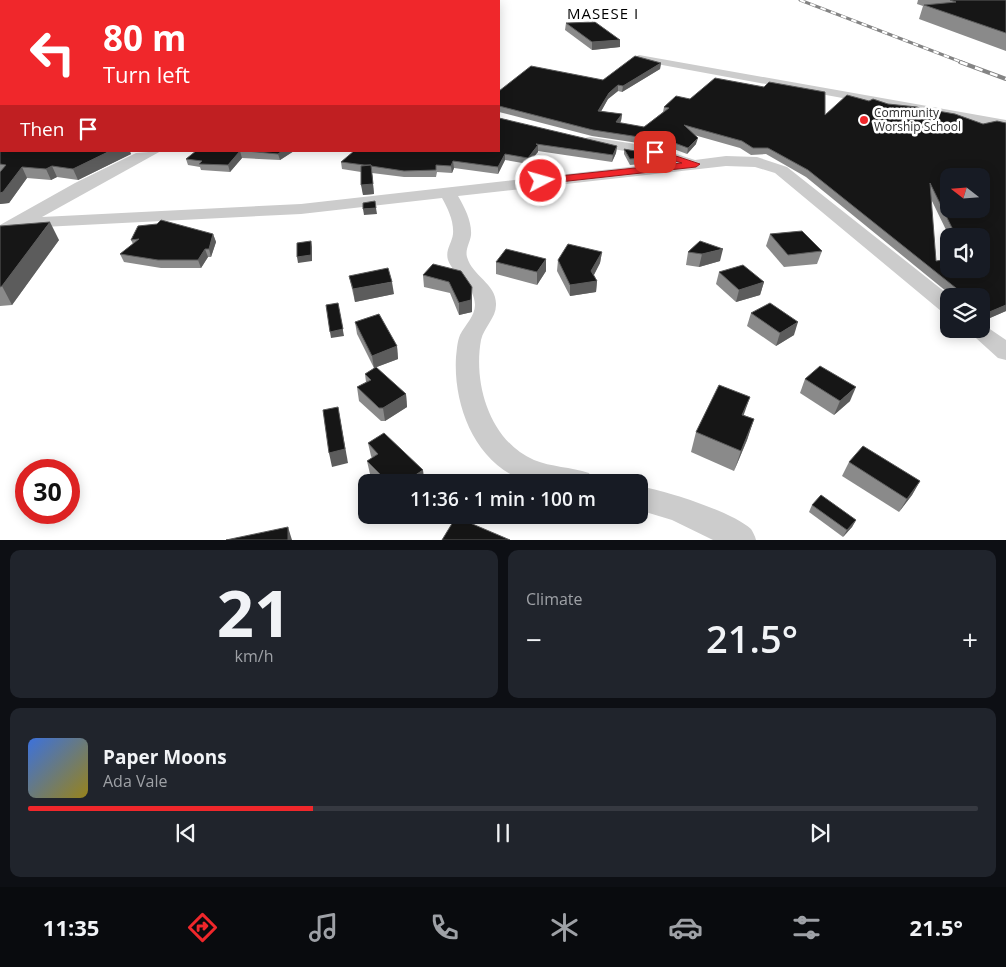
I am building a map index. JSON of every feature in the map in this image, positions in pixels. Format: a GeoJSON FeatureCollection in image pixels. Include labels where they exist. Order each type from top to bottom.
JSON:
{"type":"FeatureCollection","features":[{"type":"Feature","properties":{"kind":"street"},"geometry":{"type":"LineString","coordinates":[[639,58],[1006,124]]}},
{"type":"Feature","properties":{"kind":"street"},"geometry":{"type":"LineString","coordinates":[[573,138],[655,152],[696,164]]}},
{"type":"Feature","properties":{"kind":"street"},"geometry":{"type":"LineString","coordinates":[[0,232],[22,223],[55,201],[152,152]]}},
{"type":"Feature","properties":{"kind":"street"},"geometry":{"type":"LineString","coordinates":[[22,223],[278,211],[696,164],[740,161],[757,162],[781,170],[940,299]]}},
{"type":"Feature","properties":{"kind":"street"},"geometry":{"type":"LineString","coordinates":[[446,192],[456,205],[462,233],[456,252],[458,262],[485,298],[486,310],[471,336],[468,350],[468,378],[480,423],[497,448],[516,464],[523,468],[547,474]]}},
{"type":"Feature","properties":{"kind":"street"},"geometry":{"type":"LineString","coordinates":[[988,338],[1006,352]]}},
{"type":"Feature","properties":{"kind":"street"},"geometry":{"type":"LineString","coordinates":[[648,500],[680,508],[719,526],[741,540]]}},
{"type":"Feature","properties":{"kind":"building"},"geometry":{"type":"Polygon","coordinates":[[[950,0],[1006,0],[1006,33],[924,5],[956,2],[950,0]]]}},
{"type":"Feature","properties":{"kind":"building"},"geometry":{"type":"Polygon","coordinates":[[[595,22],[620,40],[592,42],[566,23],[595,22]]]}},
{"type":"Feature","properties":{"kind":"building"},"geometry":{"type":"Polygon","coordinates":[[[635,56],[661,63],[623,86],[618,85],[609,93],[598,111],[622,114],[616,122],[644,127],[669,108],[664,107],[676,96],[690,99],[715,78],[764,87],[769,82],[825,92],[825,115],[847,95],[869,101],[873,99],[888,104],[917,107],[926,111],[932,110],[955,114],[983,124],[997,121],[1006,123],[1006,305],[990,312],[990,288],[956,288],[943,278],[990,278],[990,228],[952,228],[947,218],[990,218],[990,168],[940,168],[940,203],[930,183],[936,261],[940,260],[940,275],[808,170],[768,148],[753,148],[742,141],[684,125],[698,138],[688,148],[672,142],[593,130],[500,106],[500,90],[531,66],[603,80],[635,56]]]}},
{"type":"Feature","properties":{"kind":"building"},"geometry":{"type":"Polygon","coordinates":[[[500,118],[617,146],[613,155],[536,144],[538,145],[528,158],[505,154],[498,167],[453,161],[451,166],[436,165],[436,170],[404,171],[341,162],[353,152],[500,152],[500,118]]]}},
{"type":"Feature","properties":{"kind":"building"},"geometry":{"type":"Polygon","coordinates":[[[624,149],[663,156],[630,159],[624,149]]]}},
{"type":"Feature","properties":{"kind":"building"},"geometry":{"type":"Polygon","coordinates":[[[0,152],[108,152],[73,169],[52,166],[46,169],[22,167],[3,192],[0,193],[0,172],[6,165],[0,164],[0,152]]]}},
{"type":"Feature","properties":{"kind":"building"},"geometry":{"type":"Polygon","coordinates":[[[195,152],[239,152],[228,165],[199,164],[202,161],[186,159],[195,152]]]}},
{"type":"Feature","properties":{"kind":"building"},"geometry":{"type":"Polygon","coordinates":[[[257,152],[281,152],[278,154],[257,152]]]}},
{"type":"Feature","properties":{"kind":"building"},"geometry":{"type":"Polygon","coordinates":[[[371,165],[373,184],[361,185],[361,166],[371,165]]]}},
{"type":"Feature","properties":{"kind":"building"},"geometry":{"type":"Polygon","coordinates":[[[375,201],[376,208],[363,209],[363,203],[375,201]]]}},
{"type":"Feature","properties":{"kind":"building"},"geometry":{"type":"Polygon","coordinates":[[[161,220],[213,234],[209,249],[205,249],[198,260],[158,260],[120,254],[139,239],[131,240],[138,226],[157,224],[161,220]]]}},
{"type":"Feature","properties":{"kind":"building"},"geometry":{"type":"Polygon","coordinates":[[[50,222],[2,286],[0,287],[0,226],[50,222]]]}},
{"type":"Feature","properties":{"kind":"building"},"geometry":{"type":"Polygon","coordinates":[[[802,231],[822,251],[788,255],[770,234],[802,231]]]}},
{"type":"Feature","properties":{"kind":"building"},"geometry":{"type":"Polygon","coordinates":[[[311,241],[311,255],[297,257],[297,243],[311,241]]]}},
{"type":"Feature","properties":{"kind":"building"},"geometry":{"type":"Polygon","coordinates":[[[700,241],[723,249],[702,254],[688,252],[700,241]]]}},
{"type":"Feature","properties":{"kind":"building"},"geometry":{"type":"Polygon","coordinates":[[[568,244],[602,252],[591,271],[597,281],[570,285],[558,260],[568,244]]]}},
{"type":"Feature","properties":{"kind":"building"},"geometry":{"type":"Polygon","coordinates":[[[506,249],[546,259],[537,272],[496,262],[506,249]]]}},
{"type":"Feature","properties":{"kind":"building"},"geometry":{"type":"Polygon","coordinates":[[[433,264],[461,271],[472,287],[471,300],[459,303],[449,282],[423,275],[433,264]]]}},
{"type":"Feature","properties":{"kind":"building"},"geometry":{"type":"Polygon","coordinates":[[[743,265],[764,282],[739,290],[719,272],[743,265]]]}},
{"type":"Feature","properties":{"kind":"building"},"geometry":{"type":"Polygon","coordinates":[[[388,268],[392,282],[353,289],[349,276],[388,268]]]}},
{"type":"Feature","properties":{"kind":"building"},"geometry":{"type":"Polygon","coordinates":[[[338,303],[343,329],[330,332],[326,305],[338,303]]]}},
{"type":"Feature","properties":{"kind":"building"},"geometry":{"type":"Polygon","coordinates":[[[770,303],[798,322],[780,333],[751,313],[770,303]]]}},
{"type":"Feature","properties":{"kind":"building"},"geometry":{"type":"Polygon","coordinates":[[[379,314],[397,346],[372,356],[355,322],[379,314]]]}},
{"type":"Feature","properties":{"kind":"building"},"geometry":{"type":"Polygon","coordinates":[[[820,366],[856,387],[840,401],[805,379],[820,366]]]}},
{"type":"Feature","properties":{"kind":"building"},"geometry":{"type":"Polygon","coordinates":[[[376,367],[406,394],[383,408],[379,408],[357,387],[371,380],[365,374],[376,367]]]}},
{"type":"Feature","properties":{"kind":"building"},"geometry":{"type":"Polygon","coordinates":[[[719,385],[750,397],[742,415],[754,419],[741,451],[696,432],[719,385]]]}},
{"type":"Feature","properties":{"kind":"building"},"geometry":{"type":"Polygon","coordinates":[[[338,407],[345,449],[329,453],[323,410],[338,407]]]}},
{"type":"Feature","properties":{"kind":"building"},"geometry":{"type":"Polygon","coordinates":[[[384,433],[423,470],[417,474],[380,474],[367,461],[378,454],[368,443],[384,433]]]}},
{"type":"Feature","properties":{"kind":"building"},"geometry":{"type":"Polygon","coordinates":[[[863,446],[920,481],[907,499],[849,462],[863,446]]]}},
{"type":"Feature","properties":{"kind":"building"},"geometry":{"type":"Polygon","coordinates":[[[821,495],[856,520],[847,530],[812,505],[821,495]]]}},
{"type":"Feature","properties":{"kind":"building"},"geometry":{"type":"Polygon","coordinates":[[[452,524],[472,524],[510,540],[442,540],[452,524]]]}},
{"type":"Feature","properties":{"kind":"building"},"geometry":{"type":"Polygon","coordinates":[[[288,527],[288,540],[226,540],[288,527]]]}},
{"type":"Feature","properties":{"kind":"railway"},"geometry":{"type":"LineString","coordinates":[[800,0],[964,63]]}},
{"type":"Feature","properties":{"kind":"railway"},"geometry":{"type":"LineString","coordinates":[[960,62],[1006,79]]}},
{"type":"Feature","properties":{"kind":"place","name":"Community Worship School"},"geometry":{"type":"Point","coordinates":[864,120]}},
{"type":"Feature","properties":{"kind":"district","name":"MASESE I"},"geometry":{"type":"Point","coordinates":[603,14]}},
{"type":"Feature","properties":{"kind":"route"},"geometry":{"type":"LineString","coordinates":[[541,181],[696,164],[671,155],[655,152]]}}]}
